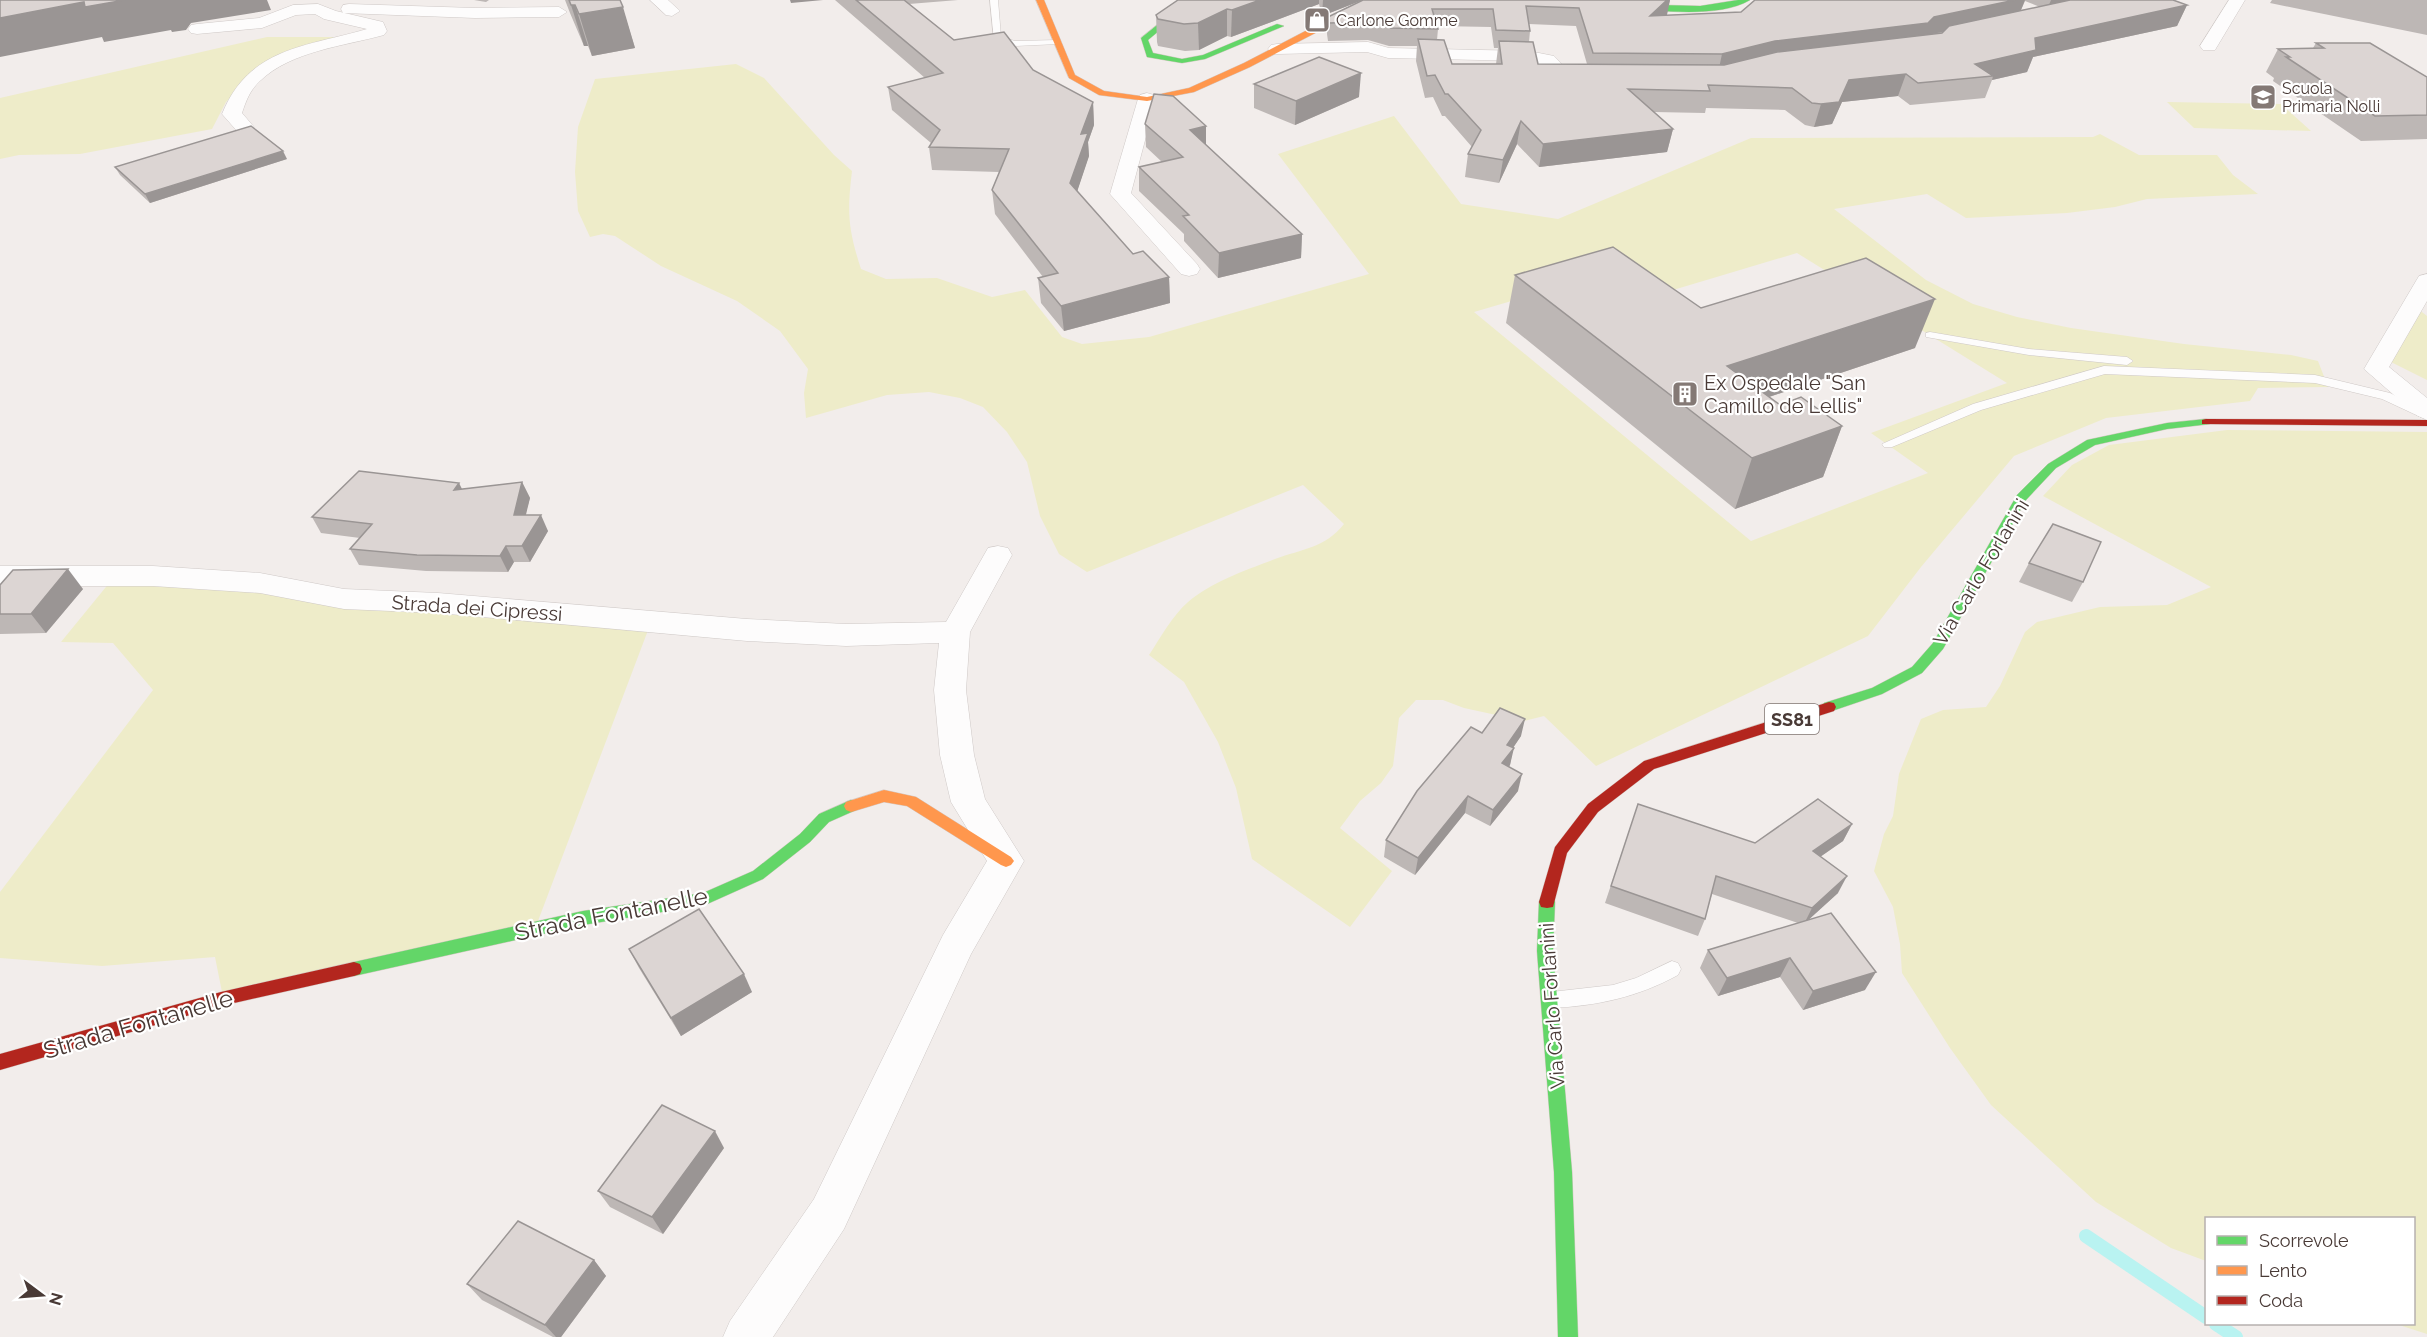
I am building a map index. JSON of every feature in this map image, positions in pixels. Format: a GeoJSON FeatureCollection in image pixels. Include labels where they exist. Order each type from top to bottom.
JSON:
{"type":"FeatureCollection","features":[{"type":"Feature","properties":{"kind":"main road"},"geometry":{"type":"LineString","coordinates":[[1040,0],[1072,76],[1102,93],[1147,99],[1191,90],[1342,15],[1372,6],[1347,5],[1326,9]]}},
{"type":"Feature","properties":{"kind":"main road"},"geometry":{"type":"LineString","coordinates":[[1192,0],[1144,40],[1150,55],[1182,61],[1206,57],[1290,22]]}},
{"type":"Feature","properties":{"kind":"main road"},"geometry":{"type":"LineString","coordinates":[[1603,5],[1701,4],[1724,6],[1746,0]]}},
{"type":"Feature","properties":{"kind":"main road","name":"Via Carlo Forlanini"},"geometry":{"type":"LineString","coordinates":[[1568,1337],[1563,1172],[1551,1000],[1545,951],[1546,905],[1560,851],[1593,808],[1649,765],[1877,691],[1917,670],[1938,646],[2021,498],[2052,466],[2091,442],[2167,426],[2204,422],[2427,423]]}},
{"type":"Feature","properties":{"kind":"main road","name":"Strada Fontanelle"},"geometry":{"type":"LineString","coordinates":[[0,1062],[221,999],[583,918],[705,899],[758,875],[805,838],[824,818],[857,802],[884,796],[911,801],[1006,861]]}},
{"type":"Feature","properties":{"kind":"street"},"geometry":{"type":"LineString","coordinates":[[658,0],[672,10]]}},
{"type":"Feature","properties":{"kind":"street"},"geometry":{"type":"LineString","coordinates":[[2209,46],[2237,0]]}},
{"type":"Feature","properties":{"kind":"street"},"geometry":{"type":"LineString","coordinates":[[197,28],[262,22],[291,5],[318,9],[474,13],[560,12]]}},
{"type":"Feature","properties":{"kind":"street"},"geometry":{"type":"LineString","coordinates":[[244,127],[232,114],[236,98],[267,66],[296,54],[378,31],[377,26],[330,15],[318,9]]}},
{"type":"Feature","properties":{"kind":"street"},"geometry":{"type":"LineString","coordinates":[[1277,49],[1368,47],[1388,53],[1529,56],[1548,60],[1561,74],[1584,79],[1606,79]]}},
{"type":"Feature","properties":{"kind":"street"},"geometry":{"type":"LineString","coordinates":[[1147,99],[1120,194],[1189,269]]}},
{"type":"Feature","properties":{"kind":"street"},"geometry":{"type":"LineString","coordinates":[[2427,281],[2376,369],[2427,411]]}},
{"type":"Feature","properties":{"kind":"street"},"geometry":{"type":"LineString","coordinates":[[746,1337],[829,1214],[956,946],[1006,861],[968,802],[957,755],[950,690],[956,632],[998,555]]}},
{"type":"Feature","properties":{"kind":"street","name":"Strada dei Cipressi"},"geometry":{"type":"LineString","coordinates":[[0,576],[153,576],[260,583],[344,599],[438,603],[769,631],[846,635],[956,632]]}},
{"type":"Feature","properties":{"kind":"lane"},"geometry":{"type":"LineString","coordinates":[[994,0],[997,38],[1014,44],[1058,42]]}},
{"type":"Feature","properties":{"kind":"lane"},"geometry":{"type":"LineString","coordinates":[[1930,335],[2030,352],[2315,379],[2385,396],[2427,416]]}},
{"type":"Feature","properties":{"kind":"lane"},"geometry":{"type":"LineString","coordinates":[[1888,444],[1977,407],[2104,370],[2315,379]]}},
{"type":"Feature","properties":{"kind":"lane"},"geometry":{"type":"LineString","coordinates":[[1551,1000],[1615,993],[1647,984],[1672,969]]}},
{"type":"Feature","properties":{"kind":"shaded area"},"geometry":{"type":"Polygon","coordinates":[[[267,37],[344,37],[251,76],[226,102],[212,129],[80,154],[19,155],[0,159],[0,98],[267,37]]]}},
{"type":"Feature","properties":{"kind":"shaded area"},"geometry":{"type":"Polygon","coordinates":[[[736,64],[764,78],[834,155],[852,171],[849,198],[850,221],[853,243],[861,269],[886,279],[937,278],[992,297],[1025,290],[1062,337],[1082,344],[1149,337],[1369,274],[1278,154],[1394,116],[1461,204],[1558,219],[1751,138],[2093,137],[2100,134],[2139,155],[2217,155],[2233,175],[2258,194],[2147,199],[2115,207],[2067,213],[1966,218],[1927,194],[1834,209],[1926,280],[1973,304],[2017,317],[2071,328],[2184,344],[2291,355],[2318,361],[2328,387],[2258,388],[2250,401],[2106,418],[2014,456],[1921,567],[1868,636],[1596,766],[1544,716],[1524,721],[1464,708],[1443,700],[1416,700],[1399,718],[1393,766],[1381,783],[1360,801],[1340,828],[1392,871],[1350,927],[1252,859],[1236,788],[1218,742],[1184,682],[1149,655],[1177,614],[1197,595],[1241,572],[1321,543],[1344,524],[1303,485],[1087,572],[1059,554],[1040,516],[1027,462],[1007,432],[983,407],[960,398],[929,392],[887,395],[806,418],[804,393],[808,369],[780,331],[737,301],[661,266],[615,236],[603,234],[590,237],[578,211],[575,172],[578,127],[595,79],[736,64]],[[1797,253],[1623,305],[1587,279],[1474,312],[1751,541],[1928,473],[1871,433],[2007,383],[1797,253]]]}},
{"type":"Feature","properties":{"kind":"shaded area"},"geometry":{"type":"Polygon","coordinates":[[[2167,102],[2281,104],[2311,131],[2194,128],[2167,102]]]}},
{"type":"Feature","properties":{"kind":"shaded area"},"geometry":{"type":"Polygon","coordinates":[[[2418,309],[2427,316],[2427,380],[2391,362],[2418,309]]]}},
{"type":"Feature","properties":{"kind":"shaded area"},"geometry":{"type":"Polygon","coordinates":[[[2227,430],[2427,432],[2427,1334],[2399,1325],[2415,1325],[2415,1217],[2205,1217],[2205,1261],[2171,1248],[2096,1202],[1991,1105],[1950,1048],[1902,973],[1900,944],[1893,907],[1874,871],[1884,834],[1893,816],[1899,774],[1921,719],[1943,710],[1986,707],[2000,686],[2025,632],[2037,622],[2100,607],[2167,605],[2211,587],[2043,496],[2072,465],[2109,445],[2227,430]]]}},
{"type":"Feature","properties":{"kind":"shaded area"},"geometry":{"type":"Polygon","coordinates":[[[145,581],[650,625],[538,921],[222,992],[215,957],[102,966],[0,958],[0,892],[153,690],[113,643],[61,642],[110,582],[145,581]]]}},
{"type":"Feature","properties":{"kind":"building"},"geometry":{"type":"Polygon","coordinates":[[[0,0],[125,0],[85,7],[84,2],[0,18],[0,0]]]}},
{"type":"Feature","properties":{"kind":"building"},"geometry":{"type":"Polygon","coordinates":[[[569,0],[620,0],[623,7],[579,14],[575,5],[571,5],[569,0]]]}},
{"type":"Feature","properties":{"kind":"building"},"geometry":{"type":"Polygon","coordinates":[[[856,0],[904,0],[954,40],[1004,32],[1033,70],[1093,102],[1081,134],[1088,133],[1070,183],[1133,254],[1143,251],[1169,277],[1061,306],[1038,278],[1058,273],[992,190],[1009,149],[929,147],[940,130],[888,87],[943,73],[856,0]]]}},
{"type":"Feature","properties":{"kind":"building"},"geometry":{"type":"Polygon","coordinates":[[[1178,0],[1260,0],[1232,10],[1227,9],[1198,23],[1184,24],[1158,19],[1156,15],[1178,0]]]}},
{"type":"Feature","properties":{"kind":"building"},"geometry":{"type":"Polygon","coordinates":[[[1363,0],[1667,0],[1650,16],[1741,12],[1755,0],[2015,0],[1934,17],[1928,23],[1775,41],[1722,54],[1593,53],[1579,8],[1526,6],[1530,31],[1496,30],[1493,9],[1432,9],[1438,29],[1391,28],[1369,22],[1329,23],[1328,17],[1363,0]]]}},
{"type":"Feature","properties":{"kind":"building"},"geometry":{"type":"Polygon","coordinates":[[[2070,0],[2173,0],[2187,5],[2035,38],[2036,50],[1975,64],[1993,76],[1918,83],[1906,74],[1849,80],[1839,102],[1812,103],[1792,88],[1708,85],[1710,91],[1628,89],[1673,129],[1543,144],[1521,121],[1503,160],[1468,154],[1481,130],[1448,94],[1445,94],[1435,75],[1427,76],[1418,39],[1444,40],[1452,64],[1502,64],[1499,41],[1533,42],[1538,64],[1724,65],[1777,52],[1942,33],[1949,26],[2070,0]]]}},
{"type":"Feature","properties":{"kind":"building"},"geometry":{"type":"Polygon","coordinates":[[[2316,43],[2370,43],[2427,77],[2427,115],[2375,116],[2286,57],[2290,57],[2278,49],[2324,48],[2316,43]]]}},
{"type":"Feature","properties":{"kind":"building"},"geometry":{"type":"Polygon","coordinates":[[[1319,57],[1361,73],[1296,101],[1254,84],[1319,57]]]}},
{"type":"Feature","properties":{"kind":"building"},"geometry":{"type":"Polygon","coordinates":[[[1154,94],[1173,96],[1206,126],[1190,130],[1302,234],[1219,253],[1183,216],[1189,215],[1139,167],[1183,157],[1145,124],[1154,94]]]}},
{"type":"Feature","properties":{"kind":"building"},"geometry":{"type":"Polygon","coordinates":[[[251,126],[283,151],[145,194],[115,167],[251,126]]]}},
{"type":"Feature","properties":{"kind":"building"},"geometry":{"type":"Polygon","coordinates":[[[1613,247],[1701,308],[1866,258],[1935,299],[1727,366],[1780,405],[1801,397],[1842,426],[1752,458],[1515,275],[1613,247]]]}},
{"type":"Feature","properties":{"kind":"building"},"geometry":{"type":"Polygon","coordinates":[[[359,471],[459,483],[454,490],[522,482],[514,515],[541,515],[522,546],[506,546],[500,556],[417,555],[350,549],[372,524],[312,517],[359,471]]]}},
{"type":"Feature","properties":{"kind":"building"},"geometry":{"type":"Polygon","coordinates":[[[2053,524],[2101,542],[2083,582],[2029,563],[2053,524]]]}},
{"type":"Feature","properties":{"kind":"building"},"geometry":{"type":"Polygon","coordinates":[[[68,569],[31,614],[0,614],[0,585],[13,570],[68,569]]]}},
{"type":"Feature","properties":{"kind":"building"},"geometry":{"type":"Polygon","coordinates":[[[1500,708],[1525,719],[1507,745],[1514,748],[1502,763],[1522,774],[1493,810],[1468,796],[1418,858],[1386,840],[1417,791],[1471,727],[1482,733],[1500,708]]]}},
{"type":"Feature","properties":{"kind":"building"},"geometry":{"type":"Polygon","coordinates":[[[1818,799],[1852,824],[1813,851],[1847,876],[1812,908],[1716,876],[1705,919],[1611,886],[1638,804],[1755,843],[1818,799]]]}},
{"type":"Feature","properties":{"kind":"building"},"geometry":{"type":"Polygon","coordinates":[[[699,909],[744,974],[671,1018],[629,949],[699,909]]]}},
{"type":"Feature","properties":{"kind":"building"},"geometry":{"type":"Polygon","coordinates":[[[1831,913],[1876,972],[1813,991],[1790,958],[1727,978],[1708,950],[1831,913]]]}},
{"type":"Feature","properties":{"kind":"building"},"geometry":{"type":"Polygon","coordinates":[[[662,1105],[715,1131],[652,1217],[598,1191],[662,1105]]]}},
{"type":"Feature","properties":{"kind":"building"},"geometry":{"type":"Polygon","coordinates":[[[518,1221],[594,1260],[545,1325],[467,1284],[518,1221]]]}},
{"type":"Feature","properties":{"kind":"waterway"},"geometry":{"type":"LineString","coordinates":[[2086,1236],[2205,1316]]}},
{"type":"Feature","properties":{"kind":"waterway"},"geometry":{"type":"LineString","coordinates":[[2218,1325],[2236,1337]]}},
{"type":"Feature","properties":{"kind":"traffic: fast"},"geometry":{"type":"LineString","coordinates":[[1192,0],[1144,40],[1150,55],[1182,61],[1205,57],[1280,26]]}},
{"type":"Feature","properties":{"kind":"traffic: fast"},"geometry":{"type":"LineString","coordinates":[[1622,6],[1700,8],[1746,0]]}},
{"type":"Feature","properties":{"kind":"traffic: fast"},"geometry":{"type":"LineString","coordinates":[[1829,707],[1877,691],[1917,670],[1938,646],[2021,498],[2052,466],[2091,442],[2167,426],[2206,422]]}},
{"type":"Feature","properties":{"kind":"traffic: fast"},"geometry":{"type":"LineString","coordinates":[[354,969],[583,918],[705,899],[758,875],[805,838],[824,818],[851,806]]}},
{"type":"Feature","properties":{"kind":"traffic: fast"},"geometry":{"type":"LineString","coordinates":[[1547,902],[1545,951],[1563,1172],[1568,1337]]}},
{"type":"Feature","properties":{"kind":"traffic: slow"},"geometry":{"type":"LineString","coordinates":[[1040,0],[1072,76],[1102,93],[1147,99],[1191,90],[1247,65],[1343,15],[1367,6]]}},
{"type":"Feature","properties":{"kind":"traffic: slow"},"geometry":{"type":"LineString","coordinates":[[851,806],[884,796],[911,801],[1006,861]]}},
{"type":"Feature","properties":{"kind":"traffic: jam"},"geometry":{"type":"LineString","coordinates":[[2206,422],[2427,423]]}},
{"type":"Feature","properties":{"kind":"traffic: jam"},"geometry":{"type":"LineString","coordinates":[[1547,902],[1560,851],[1593,808],[1649,765],[1829,707]]}},
{"type":"Feature","properties":{"kind":"traffic: jam"},"geometry":{"type":"LineString","coordinates":[[0,1062],[221,999],[354,969]]}},
{"type":"Feature","properties":{"kind":"place","name":"Carlone Gomme"},"geometry":{"type":"Point","coordinates":[1317,20]}},
{"type":"Feature","properties":{"kind":"place","name":"Scuola Primaria Nolli"},"geometry":{"type":"Point","coordinates":[2263,97]}},
{"type":"Feature","properties":{"kind":"place","name":"Ex Ospedale \"San Camillo de Lellis\""},"geometry":{"type":"Point","coordinates":[1685,394]}}]}
